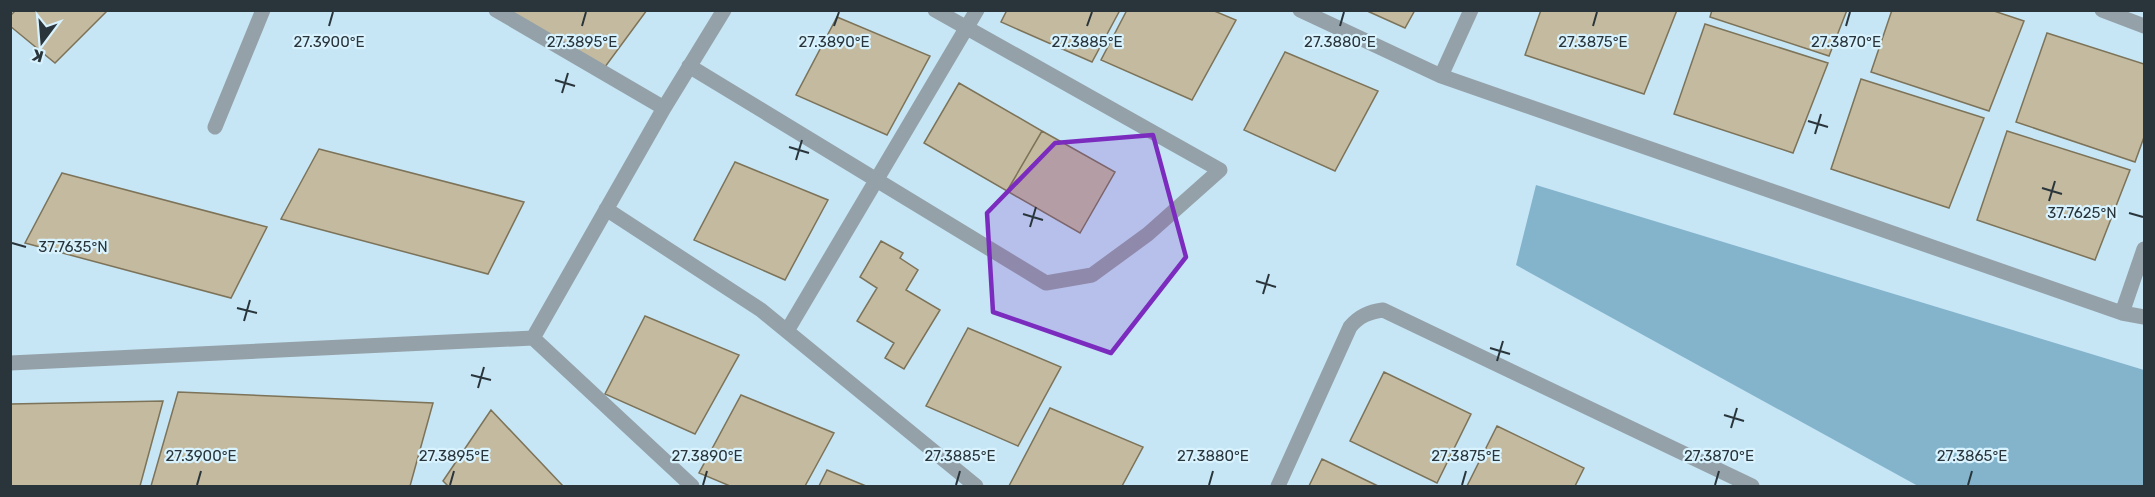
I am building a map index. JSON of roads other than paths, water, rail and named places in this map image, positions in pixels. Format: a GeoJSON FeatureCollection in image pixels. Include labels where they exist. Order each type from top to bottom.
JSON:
{"type":"FeatureCollection","features":[{"type":"Feature","properties":{"kind":"street"},"geometry":{"type":"LineString","coordinates":[[215,127],[262,10]]}},
{"type":"Feature","properties":{"kind":"street"},"geometry":{"type":"LineString","coordinates":[[496,10],[664,108]]}},
{"type":"Feature","properties":{"kind":"street"},"geometry":{"type":"LineString","coordinates":[[533,338],[664,108],[724,10]]}},
{"type":"Feature","properties":{"kind":"street"},"geometry":{"type":"LineString","coordinates":[[689,66],[1046,283],[1092,275],[1148,234],[1220,170],[934,10]]}},
{"type":"Feature","properties":{"kind":"street"},"geometry":{"type":"LineString","coordinates":[[787,331],[977,10]]}},
{"type":"Feature","properties":{"kind":"street"},"geometry":{"type":"LineString","coordinates":[[1300,10],[1441,76],[2122,313],[2145,317]]}},
{"type":"Feature","properties":{"kind":"street"},"geometry":{"type":"LineString","coordinates":[[1441,76],[1471,10]]}},
{"type":"Feature","properties":{"kind":"street"},"geometry":{"type":"LineString","coordinates":[[2102,10],[2145,26]]}},
{"type":"Feature","properties":{"kind":"street"},"geometry":{"type":"LineString","coordinates":[[606,209],[761,310],[976,486]]}},
{"type":"Feature","properties":{"kind":"street"},"geometry":{"type":"LineString","coordinates":[[2122,313],[2145,249]]}},
{"type":"Feature","properties":{"kind":"street"},"geometry":{"type":"LineString","coordinates":[[1278,486],[1350,327],[1365,314],[1383,310],[1752,486]]}},
{"type":"Feature","properties":{"kind":"street"},"geometry":{"type":"LineString","coordinates":[[10,363],[533,338],[692,486]]}}]}
